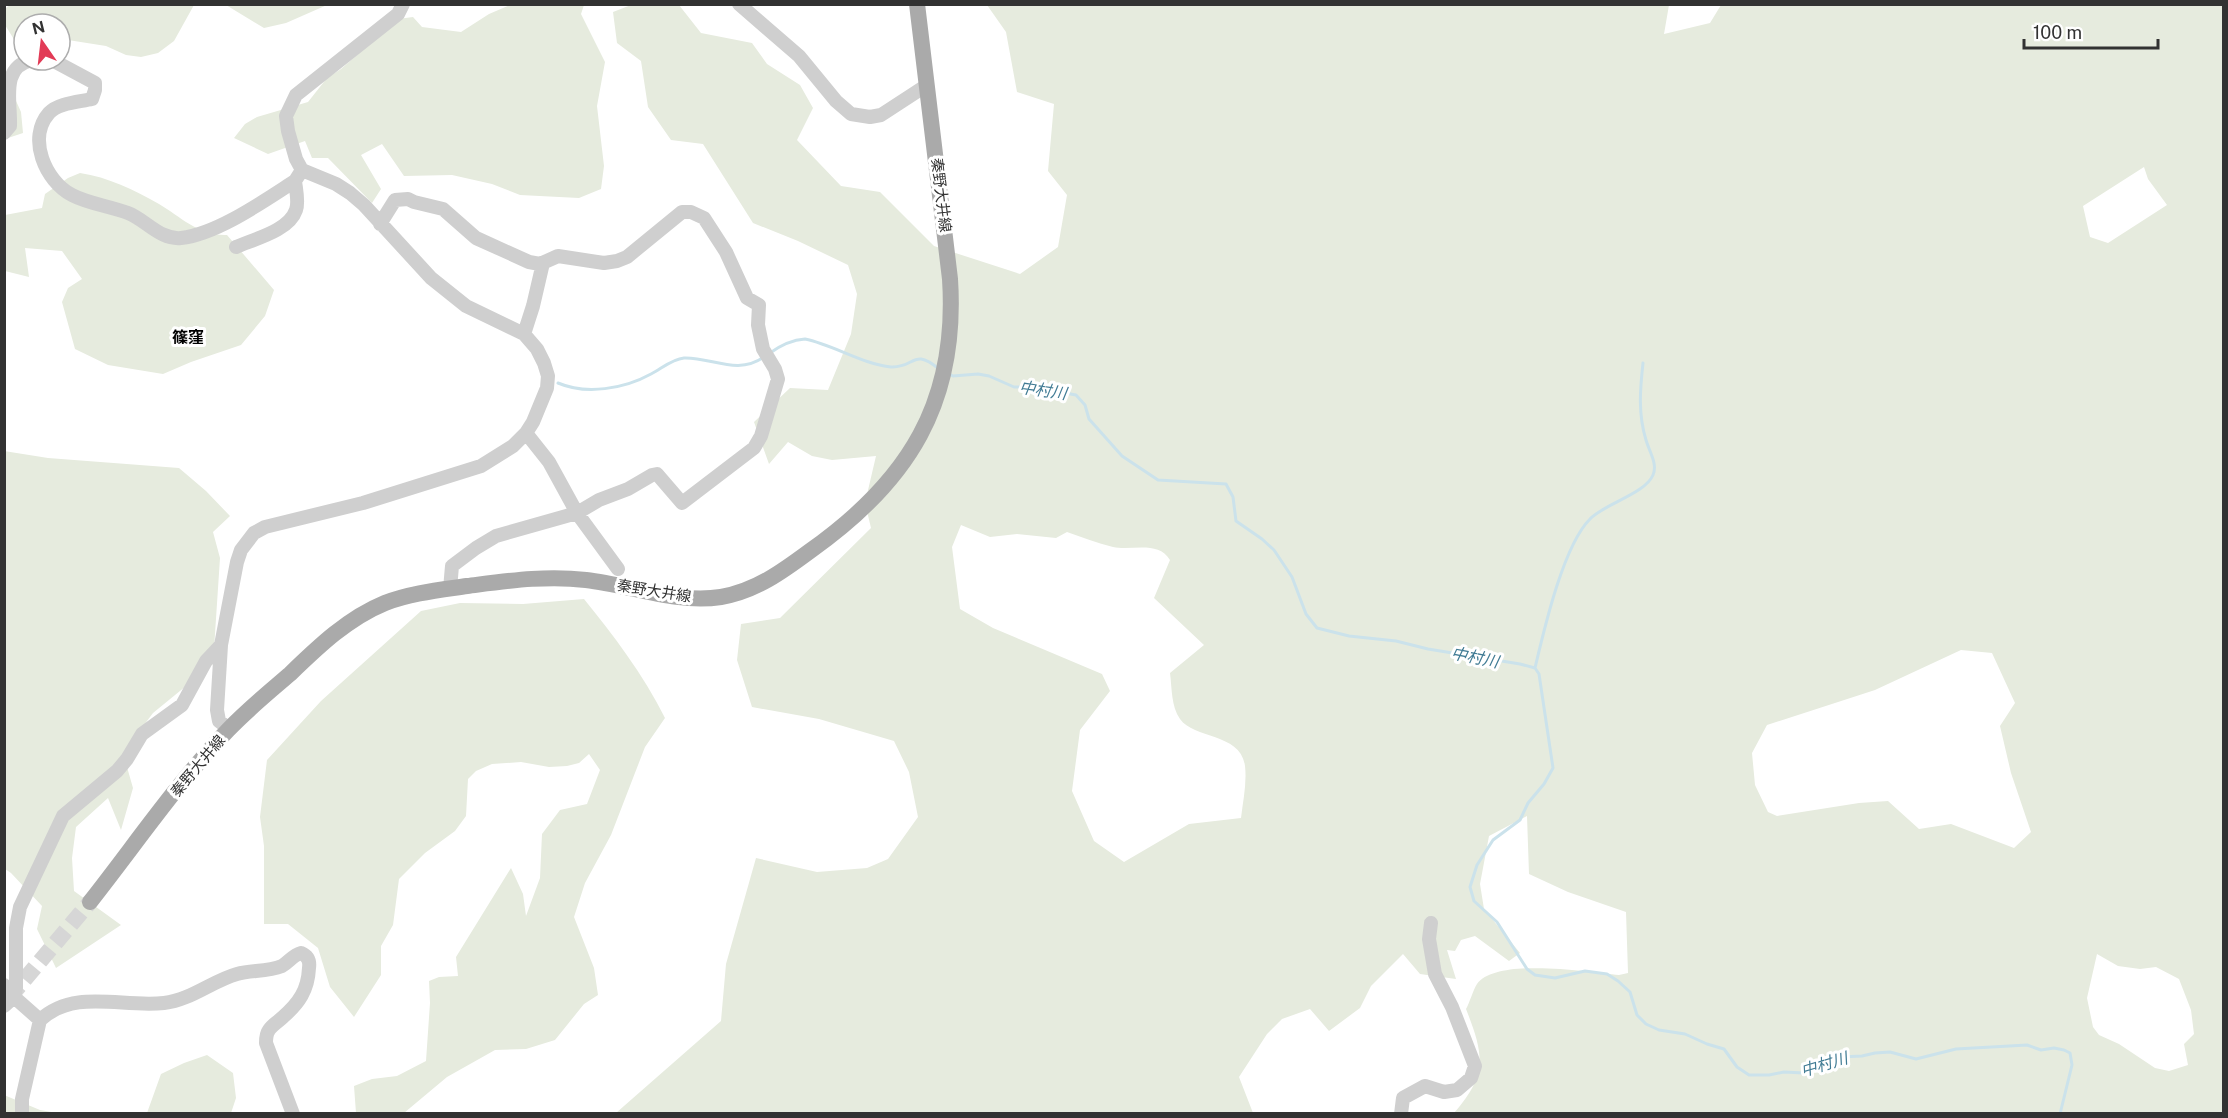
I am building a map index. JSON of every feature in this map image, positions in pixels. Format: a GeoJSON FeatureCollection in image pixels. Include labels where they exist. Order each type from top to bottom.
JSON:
{"type":"FeatureCollection","features":[{"type":"Feature","properties":{"kind":"main road","name":"秦野大井線"},"geometry":{"type":"LineString","coordinates":[[90,902],[196,767],[229,729],[306,659],[366,612],[393,601],[450,589],[555,578],[585,580],[672,596],[721,597],[748,590],[771,579],[858,514],[897,470],[927,424],[942,382],[947,359],[952,301],[918,4]]}},
{"type":"Feature","properties":{"kind":"street"},"geometry":{"type":"LineString","coordinates":[[236,247],[280,227],[292,218],[297,208],[298,176],[286,116],[296,95],[398,14],[403,4]]}},
{"type":"Feature","properties":{"kind":"street"},"geometry":{"type":"LineString","coordinates":[[739,4],[799,56],[836,101],[851,114],[870,117],[881,115],[927,85]]}},
{"type":"Feature","properties":{"kind":"street"},"geometry":{"type":"LineString","coordinates":[[72,71],[95,83],[92,99],[59,107],[50,113],[39,134],[40,158],[61,187],[70,194],[130,214],[154,230],[178,238],[207,232],[298,176],[336,184],[350,193],[431,278],[466,306],[524,334],[537,349],[548,376],[547,388],[541,405],[526,433],[498,456],[466,471],[363,503],[265,527],[254,533],[239,556],[221,645],[217,710],[219,720],[229,729]]}},
{"type":"Feature","properties":{"kind":"street"},"geometry":{"type":"LineString","coordinates":[[4,133],[10,126],[7,84],[14,72]]}},
{"type":"Feature","properties":{"kind":"street"},"geometry":{"type":"LineString","coordinates":[[380,224],[395,200],[408,199],[443,209],[477,238],[529,262],[543,263],[558,256],[604,262],[627,257],[682,212],[691,212],[704,218],[726,252],[747,298],[759,304],[758,325],[767,356],[778,379],[766,424],[754,448],[682,503],[657,474],[628,489],[599,500],[577,513],[496,536],[486,541],[452,566],[450,589]]}},
{"type":"Feature","properties":{"kind":"street"},"geometry":{"type":"LineString","coordinates":[[524,334],[543,263]]}},
{"type":"Feature","properties":{"kind":"street"},"geometry":{"type":"LineString","coordinates":[[526,433],[549,462],[577,513],[618,569]]}},
{"type":"Feature","properties":{"kind":"street"},"geometry":{"type":"LineString","coordinates":[[9,1001],[16,988],[16,928],[20,907],[63,816],[117,771],[142,734],[182,705],[206,661],[221,645]]}},
{"type":"Feature","properties":{"kind":"street"},"geometry":{"type":"LineString","coordinates":[[1401,1113],[1407,1087],[1425,1086],[1444,1092],[1457,1090],[1474,1073],[1475,1066],[1463,1033],[1435,974],[1429,939],[1431,923]]}},
{"type":"Feature","properties":{"kind":"street"},"geometry":{"type":"LineString","coordinates":[[22,1113],[22,1099],[40,1020],[53,1011],[82,1001],[151,1004],[174,1001],[238,974],[283,965],[301,953],[310,962],[307,987],[299,1001],[268,1030],[266,1036],[266,1043],[293,1113]]}},
{"type":"Feature","properties":{"kind":"street"},"geometry":{"type":"LineString","coordinates":[[4,985],[9,1001],[40,1020]]}},
{"type":"Feature","properties":{"kind":"shaded area"},"geometry":{"type":"Polygon","coordinates":[[[11,4],[194,4],[174,41],[158,53],[141,57],[126,55],[106,46],[72,41],[72,12],[12,12],[12,36],[5,25],[6,8],[11,4]]]}},
{"type":"Feature","properties":{"kind":"shaded area"},"geometry":{"type":"Polygon","coordinates":[[[226,5],[327,5],[286,23],[264,28],[226,5]]]}},
{"type":"Feature","properties":{"kind":"shaded area"},"geometry":{"type":"Polygon","coordinates":[[[510,5],[584,5],[581,14],[605,62],[597,106],[604,166],[601,189],[579,198],[520,195],[492,184],[452,175],[404,176],[382,144],[361,155],[381,189],[372,203],[328,158],[312,158],[305,141],[268,154],[234,138],[245,124],[257,117],[308,102],[327,78],[341,69],[398,19],[413,17],[422,27],[461,32],[489,14],[510,5]]]}},
{"type":"Feature","properties":{"kind":"shaded area"},"geometry":{"type":"Polygon","coordinates":[[[631,5],[679,5],[701,33],[752,43],[767,64],[800,85],[813,108],[797,140],[841,186],[880,192],[934,246],[1020,274],[1058,247],[1067,195],[1048,171],[1054,104],[1017,92],[1006,32],[987,5],[1669,5],[1664,34],[1710,23],[1721,5],[2223,5],[2223,1113],[1454,1113],[1473,1087],[1480,1064],[1476,1039],[1466,1009],[1477,984],[1488,976],[1523,968],[1566,969],[1619,975],[1628,973],[1626,912],[1568,892],[1529,874],[1527,816],[1489,836],[1480,884],[1484,909],[1520,953],[1509,961],[1475,936],[1461,940],[1455,951],[1447,950],[1456,979],[1420,974],[1403,954],[1371,986],[1360,1008],[1329,1031],[1310,1009],[1282,1019],[1267,1034],[1239,1077],[1253,1113],[616,1113],[721,1021],[726,964],[756,858],[817,872],[867,868],[888,859],[918,817],[909,772],[894,741],[819,719],[752,707],[737,660],[741,624],[780,618],[871,528],[865,503],[876,456],[832,460],[812,456],[788,442],[769,464],[754,422],[790,388],[828,390],[851,334],[857,294],[848,265],[753,223],[703,144],[671,140],[648,107],[641,61],[617,43],[613,12],[631,5]],[[2144,167],[2083,206],[2090,237],[2108,243],[2167,205],[2148,179],[2144,167]],[[961,525],[952,547],[960,609],[993,628],[1102,674],[1110,691],[1080,730],[1072,791],[1094,841],[1124,862],[1189,824],[1241,818],[1246,779],[1242,755],[1226,742],[1187,725],[1180,719],[1175,708],[1170,673],[1204,645],[1154,598],[1170,560],[1165,554],[1152,548],[1113,547],[1067,532],[1056,538],[1017,534],[990,537],[961,525]],[[1961,650],[1875,690],[1767,725],[1752,753],[1755,785],[1768,812],[1777,816],[1859,803],[1888,801],[1919,829],[1951,824],[2014,848],[2031,832],[2011,773],[2000,726],[2015,703],[1992,653],[1961,650]],[[2097,954],[2087,998],[2093,1027],[2099,1035],[2119,1044],[2155,1068],[2169,1071],[2188,1065],[2184,1044],[2194,1034],[2191,1010],[2179,979],[2156,967],[2140,969],[2118,966],[2097,954]]]}},
{"type":"Feature","properties":{"kind":"shaded area"},"geometry":{"type":"Polygon","coordinates":[[[4,74],[21,112],[23,133],[5,139],[4,74]]]}},
{"type":"Feature","properties":{"kind":"shaded area"},"geometry":{"type":"Polygon","coordinates":[[[80,173],[111,181],[130,189],[199,229],[227,235],[274,290],[265,316],[241,345],[163,374],[108,365],[75,349],[62,302],[68,288],[82,279],[62,251],[25,248],[29,277],[5,271],[5,215],[42,208],[45,194],[68,178],[80,173]]]}},
{"type":"Feature","properties":{"kind":"shaded area"},"geometry":{"type":"Polygon","coordinates":[[[4,451],[48,458],[179,468],[230,516],[213,532],[220,558],[213,664],[153,713],[123,753],[133,788],[121,830],[108,798],[76,827],[72,858],[74,891],[121,925],[56,968],[37,929],[42,906],[5,869],[4,451]]]}},
{"type":"Feature","properties":{"kind":"shaded area"},"geometry":{"type":"Polygon","coordinates":[[[584,599],[628,656],[665,718],[645,747],[611,835],[585,883],[574,917],[594,968],[598,995],[584,1004],[555,1040],[526,1049],[495,1050],[447,1077],[404,1113],[356,1113],[354,1086],[372,1079],[397,1076],[426,1061],[430,1003],[429,981],[439,977],[458,976],[456,957],[511,868],[523,894],[526,916],[540,878],[542,834],[560,810],[587,804],[600,770],[589,754],[579,763],[567,766],[549,767],[521,762],[492,764],[476,771],[468,779],[466,816],[455,831],[425,853],[399,879],[393,925],[381,946],[381,975],[354,1017],[330,987],[318,948],[288,924],[264,924],[264,846],[260,817],[267,760],[321,701],[421,611],[460,603],[523,604],[584,599]]]}},
{"type":"Feature","properties":{"kind":"shaded area"},"geometry":{"type":"Polygon","coordinates":[[[207,1055],[233,1073],[236,1098],[231,1113],[147,1113],[161,1074],[207,1055]]]}},
{"type":"Feature","properties":{"kind":"shaded area"},"geometry":{"type":"Polygon","coordinates":[[[4,1095],[40,1110],[57,1113],[5,1113],[4,1095]]]}},
{"type":"Feature","properties":{"kind":"waterway","name":"中村川"},"geometry":{"type":"LineString","coordinates":[[770,353],[786,343],[805,339],[880,365],[899,366],[919,359],[939,369]]}},
{"type":"Feature","properties":{"kind":"waterway","name":"中村川"},"geometry":{"type":"LineString","coordinates":[[558,383],[581,389],[605,389],[640,379],[671,362],[684,358],[744,365],[764,357]]}},
{"type":"Feature","properties":{"kind":"waterway"},"geometry":{"type":"LineString","coordinates":[[1535,668],[1556,589],[1571,548],[1580,532],[1596,514],[1642,488],[1653,475],[1654,462],[1643,430],[1641,411],[1643,363]]}},
{"type":"Feature","properties":{"kind":"waterway","name":"中村川"},"geometry":{"type":"LineString","coordinates":[[947,373],[953,376],[978,374],[989,376],[1014,387],[1032,387],[1076,395],[1085,405],[1089,419],[1122,456],[1158,480],[1226,484],[1233,497],[1236,521],[1274,550],[1292,577],[1306,614],[1317,628],[1349,636],[1396,641],[1535,668],[1539,674],[1553,768],[1544,784],[1528,803],[1520,820],[1493,840],[1477,865],[1470,887],[1474,901],[1497,922],[1527,969],[1535,975],[1555,978],[1585,971],[1607,974],[1630,992],[1637,1015],[1646,1024],[1659,1030],[1685,1034],[1724,1049],[1737,1067],[1749,1075],[1804,1073],[1840,1057],[1875,1053],[1890,1052],[1916,1059],[1956,1049],[2027,1045],[2041,1050],[2054,1048],[2064,1050],[2070,1053],[2072,1065],[2060,1114]]}},
{"type":"Feature","properties":{"kind":"tunnel"},"geometry":{"type":"LineString","coordinates":[[9,998],[90,902]]}},
{"type":"Feature","properties":{"kind":"district","name":"篠窪"},"geometry":{"type":"Point","coordinates":[188,337]}}]}
